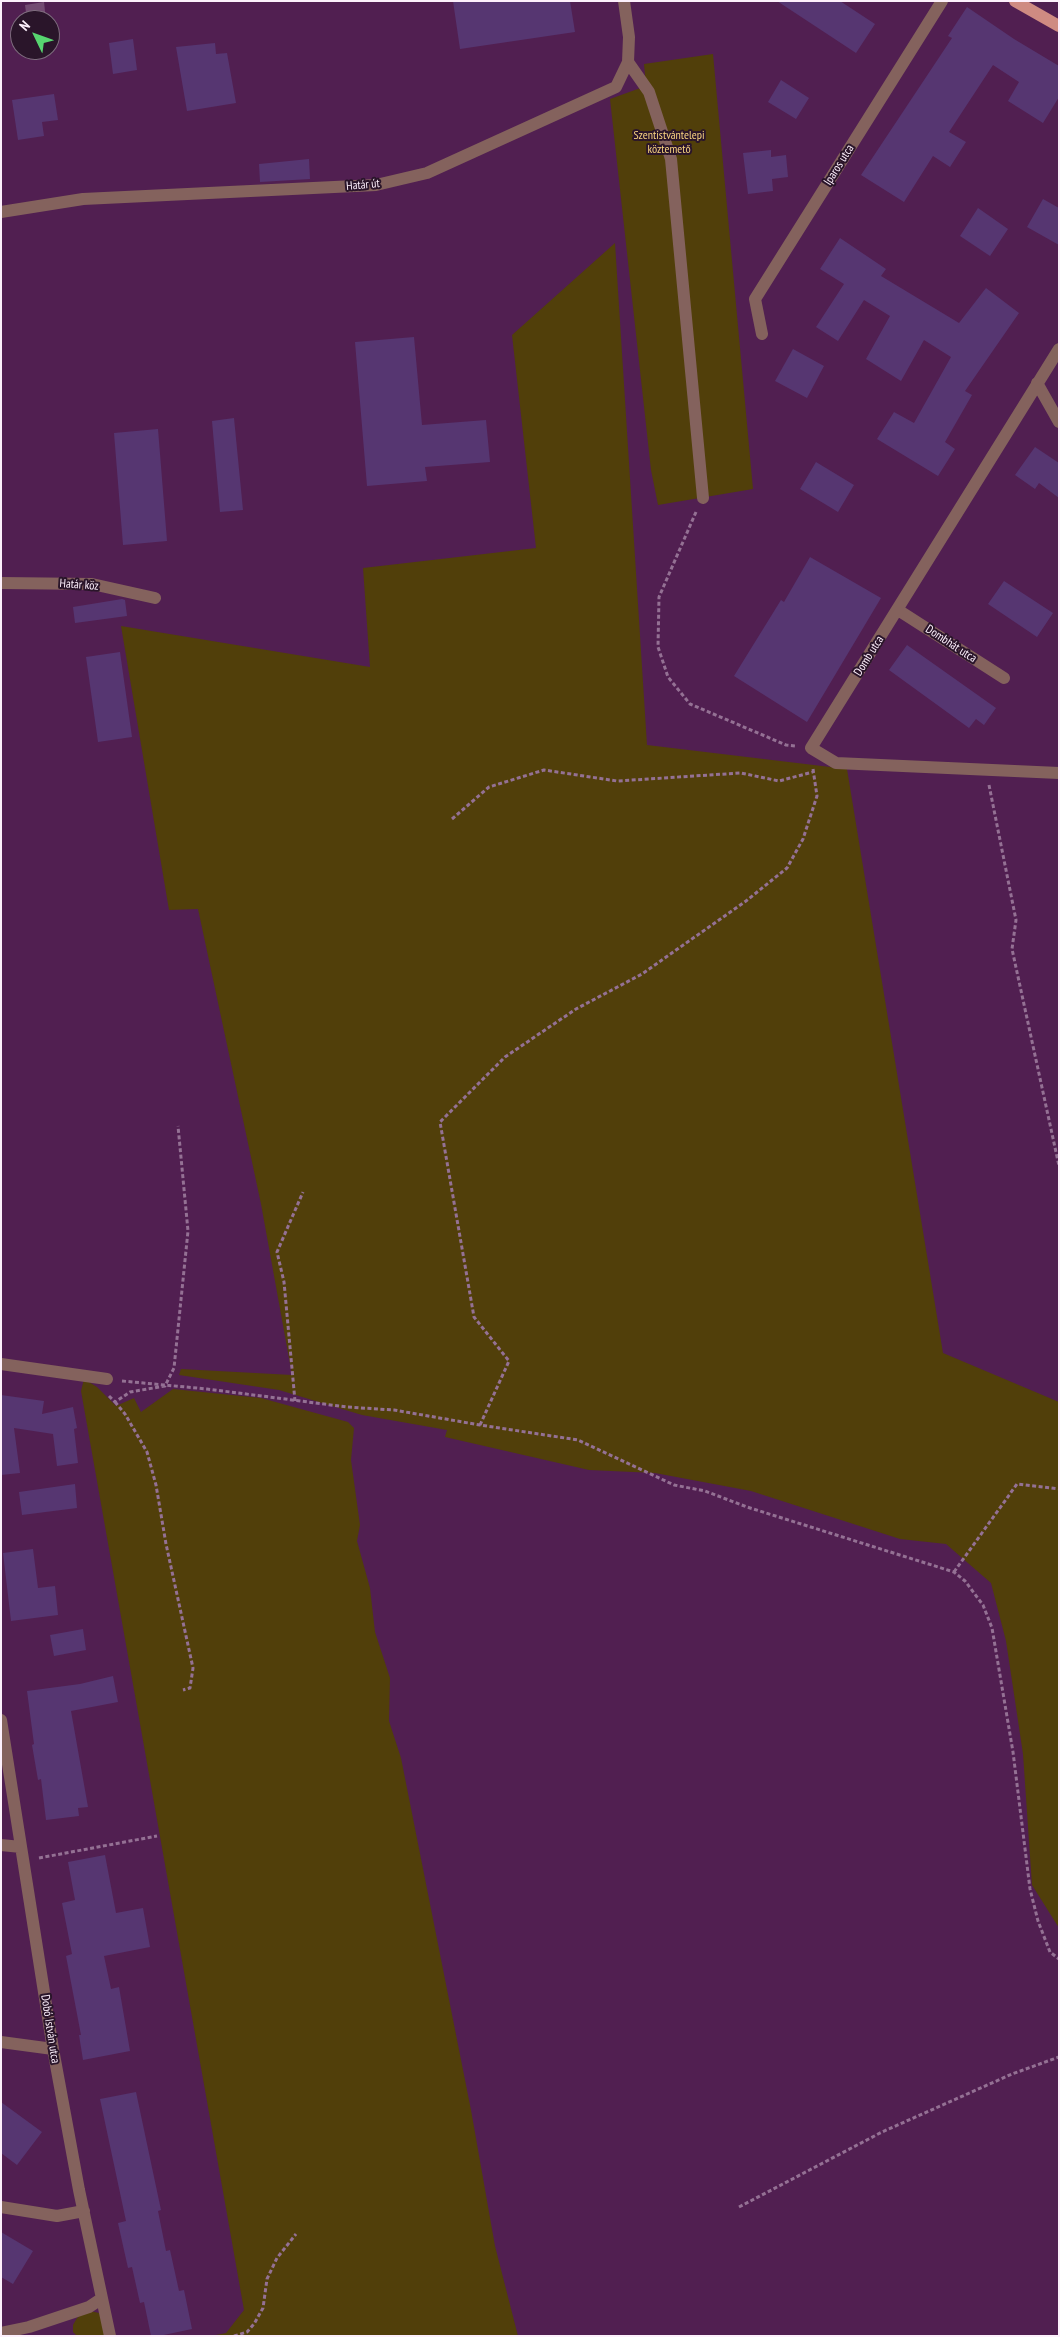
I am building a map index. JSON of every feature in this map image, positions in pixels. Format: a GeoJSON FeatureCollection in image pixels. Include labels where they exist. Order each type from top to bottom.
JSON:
{"type":"FeatureCollection","features":[{"type":"Feature","properties":{"kind":"main road"},"geometry":{"type":"LineString","coordinates":[[1015,1],[1059,26]]}},
{"type":"Feature","properties":{"kind":"street","name":"Határ út"},"geometry":{"type":"LineString","coordinates":[[1,212],[83,200],[376,186],[427,173],[616,87],[628,62],[630,37],[624,1]]}},
{"type":"Feature","properties":{"kind":"street","name":"Iparos utca"},"geometry":{"type":"LineString","coordinates":[[762,334],[755,299],[942,1]]}},
{"type":"Feature","properties":{"kind":"street"},"geometry":{"type":"LineString","coordinates":[[628,62],[649,92],[671,159],[703,498]]}},
{"type":"Feature","properties":{"kind":"street","name":"Domb utca"},"geometry":{"type":"LineString","coordinates":[[811,748],[1059,349]]}},
{"type":"Feature","properties":{"kind":"street"},"geometry":{"type":"LineString","coordinates":[[1038,383],[1059,422]]}},
{"type":"Feature","properties":{"kind":"street","name":"Határ köz"},"geometry":{"type":"LineString","coordinates":[[1,583],[92,584],[155,598]]}},
{"type":"Feature","properties":{"kind":"street","name":"Dombhát utca"},"geometry":{"type":"LineString","coordinates":[[898,610],[1004,678]]}},
{"type":"Feature","properties":{"kind":"street"},"geometry":{"type":"LineString","coordinates":[[811,748],[836,763],[1059,773]]}},
{"type":"Feature","properties":{"kind":"street"},"geometry":{"type":"LineString","coordinates":[[1,1364],[107,1379]]}},
{"type":"Feature","properties":{"kind":"street","name":"Dobó István utca"},"geometry":{"type":"LineString","coordinates":[[1,1720],[53,2049],[101,2299],[110,2336]]}},
{"type":"Feature","properties":{"kind":"street"},"geometry":{"type":"LineString","coordinates":[[1,1844],[21,1847]]}},
{"type":"Feature","properties":{"kind":"street"},"geometry":{"type":"LineString","coordinates":[[1,2042],[53,2049]]}},
{"type":"Feature","properties":{"kind":"street"},"geometry":{"type":"LineString","coordinates":[[1,2208],[57,2216],[84,2211]]}},
{"type":"Feature","properties":{"kind":"street"},"geometry":{"type":"LineString","coordinates":[[1,2333],[29,2327],[89,2307],[101,2299]]}},
{"type":"Feature","properties":{"kind":"path"},"geometry":{"type":"LineString","coordinates":[[703,498],[659,596],[658,647],[660,655],[668,677],[690,704],[786,745]]}},
{"type":"Feature","properties":{"kind":"path"},"geometry":{"type":"LineString","coordinates":[[480,1426],[509,1361],[474,1316],[440,1122],[506,1057],[576,1009],[642,974],[746,901],[787,868],[803,839],[817,796],[811,748]]}},
{"type":"Feature","properties":{"kind":"path"},"geometry":{"type":"LineString","coordinates":[[452,819],[489,787],[544,770],[617,781],[741,773],[779,781],[813,772]]}},
{"type":"Feature","properties":{"kind":"path"},"geometry":{"type":"LineString","coordinates":[[986,770],[1016,920],[1012,949],[1059,1166]]}},
{"type":"Feature","properties":{"kind":"path"},"geometry":{"type":"LineString","coordinates":[[165,1386],[174,1368],[188,1231],[178,1126]]}},
{"type":"Feature","properties":{"kind":"path"},"geometry":{"type":"LineString","coordinates":[[295,1401],[284,1282],[277,1252],[303,1192]]}},
{"type":"Feature","properties":{"kind":"path"},"geometry":{"type":"LineString","coordinates":[[94,1378],[125,1414],[147,1452],[156,1485],[166,1544],[193,1668],[190,1688],[183,1690]]}},
{"type":"Feature","properties":{"kind":"path"},"geometry":{"type":"LineString","coordinates":[[107,1379],[165,1386],[207,1388],[295,1401],[394,1410],[480,1426],[578,1440],[674,1485],[705,1491],[747,1507],[954,1572],[965,1581],[978,1598],[992,1628],[1013,1752],[1030,1889],[1038,1921],[1050,1952],[1059,1959]]}},
{"type":"Feature","properties":{"kind":"path"},"geometry":{"type":"LineString","coordinates":[[115,1402],[130,1392],[165,1386]]}},
{"type":"Feature","properties":{"kind":"path"},"geometry":{"type":"LineString","coordinates":[[954,1572],[1017,1484],[1059,1489]]}},
{"type":"Feature","properties":{"kind":"path"},"geometry":{"type":"LineString","coordinates":[[23,1861],[158,1836]]}},
{"type":"Feature","properties":{"kind":"path"},"geometry":{"type":"LineString","coordinates":[[739,2207],[882,2132],[1012,2074],[1059,2057]]}},
{"type":"Feature","properties":{"kind":"path"},"geometry":{"type":"LineString","coordinates":[[234,2336],[247,2332],[254,2324],[263,2308],[267,2279],[277,2258],[296,2234]]}},
{"type":"Feature","properties":{"kind":"green space","name":"Szentistvántelepi köztemető"},"geometry":{"type":"Polygon","coordinates":[[[713,54],[753,489],[658,505],[651,470],[610,99],[646,86],[644,64],[713,54]]]}},
{"type":"Feature","properties":{"kind":"green space"},"geometry":{"type":"Polygon","coordinates":[[[615,243],[647,745],[847,769],[943,1353],[1059,1402],[1059,1928],[1032,1885],[1023,1754],[1006,1641],[991,1583],[946,1544],[900,1539],[751,1491],[655,1473],[589,1470],[445,1437],[447,1430],[362,1415],[279,1390],[179,1375],[181,1369],[292,1375],[261,1204],[198,909],[169,910],[121,626],[370,667],[363,568],[536,548],[512,335],[615,243]]]}},
{"type":"Feature","properties":{"kind":"green space"},"geometry":{"type":"Polygon","coordinates":[[[84,1379],[97,1387],[116,1406],[134,1398],[141,1412],[173,1389],[261,1398],[348,1422],[354,1428],[351,1460],[360,1525],[357,1541],[370,1588],[375,1632],[390,1678],[389,1721],[401,1758],[471,2110],[495,2246],[518,2336],[211,2336],[226,2333],[244,2310],[81,1391],[84,1379]]]}},
{"type":"Feature","properties":{"kind":"green space"},"geometry":{"type":"Polygon","coordinates":[[[90,2311],[99,2313],[111,2336],[77,2336],[73,2332],[73,2325],[77,2318],[83,2313],[90,2311]]]}},
{"type":"Feature","properties":{"kind":"shaded area"},"geometry":{"type":"Polygon","coordinates":[[[44,2],[45,10],[26,10],[25,5],[44,2]]]}},
{"type":"Feature","properties":{"kind":"building"},"geometry":{"type":"Polygon","coordinates":[[[453,1],[570,1],[575,32],[460,49],[453,1]]]}},
{"type":"Feature","properties":{"kind":"building"},"geometry":{"type":"Polygon","coordinates":[[[777,1],[840,1],[875,24],[856,53],[777,1]]]}},
{"type":"Feature","properties":{"kind":"building"},"geometry":{"type":"Polygon","coordinates":[[[967,7],[1014,39],[1059,66],[1059,97],[1043,123],[1008,101],[1019,82],[993,65],[949,132],[966,142],[950,167],[933,156],[904,202],[861,175],[952,38],[948,36],[967,7]]]}},
{"type":"Feature","properties":{"kind":"building"},"geometry":{"type":"Polygon","coordinates":[[[133,39],[137,70],[113,74],[109,43],[133,39]]]}},
{"type":"Feature","properties":{"kind":"building"},"geometry":{"type":"Polygon","coordinates":[[[215,43],[216,54],[227,53],[236,103],[187,111],[176,47],[215,43]]]}},
{"type":"Feature","properties":{"kind":"building"},"geometry":{"type":"Polygon","coordinates":[[[781,80],[809,98],[796,119],[768,102],[781,80]]]}},
{"type":"Feature","properties":{"kind":"building"},"geometry":{"type":"Polygon","coordinates":[[[54,94],[58,120],[42,122],[44,136],[18,140],[12,100],[54,94]]]}},
{"type":"Feature","properties":{"kind":"building"},"geometry":{"type":"Polygon","coordinates":[[[771,150],[771,157],[786,155],[788,177],[772,179],[773,191],[748,194],[743,153],[771,150]]]}},
{"type":"Feature","properties":{"kind":"building"},"geometry":{"type":"Polygon","coordinates":[[[309,159],[310,179],[260,182],[259,164],[309,159]]]}},
{"type":"Feature","properties":{"kind":"building"},"geometry":{"type":"Polygon","coordinates":[[[1043,199],[1059,208],[1059,245],[1027,227],[1043,199]]]}},
{"type":"Feature","properties":{"kind":"building"},"geometry":{"type":"Polygon","coordinates":[[[978,208],[1008,229],[990,256],[960,236],[978,208]]]}},
{"type":"Feature","properties":{"kind":"building"},"geometry":{"type":"Polygon","coordinates":[[[840,238],[886,269],[881,276],[959,323],[986,288],[1019,313],[965,391],[972,395],[945,442],[955,449],[938,476],[877,439],[894,412],[914,423],[951,357],[924,340],[901,381],[866,359],[890,316],[864,300],[838,341],[816,327],[844,284],[820,269],[840,238]]]}},
{"type":"Feature","properties":{"kind":"building"},"geometry":{"type":"Polygon","coordinates":[[[414,337],[422,425],[486,420],[490,462],[425,467],[427,481],[367,486],[355,342],[414,337]]]}},
{"type":"Feature","properties":{"kind":"building"},"geometry":{"type":"Polygon","coordinates":[[[793,349],[824,366],[807,398],[775,381],[793,349]]]}},
{"type":"Feature","properties":{"kind":"building"},"geometry":{"type":"Polygon","coordinates":[[[234,418],[243,510],[220,512],[212,421],[234,418]]]}},
{"type":"Feature","properties":{"kind":"building"},"geometry":{"type":"Polygon","coordinates":[[[158,429],[167,541],[123,545],[114,433],[158,429]]]}},
{"type":"Feature","properties":{"kind":"building"},"geometry":{"type":"Polygon","coordinates":[[[1035,447],[1059,463],[1059,498],[1039,483],[1035,489],[1015,475],[1035,447]]]}},
{"type":"Feature","properties":{"kind":"building"},"geometry":{"type":"Polygon","coordinates":[[[816,462],[854,485],[838,512],[800,489],[816,462]]]}},
{"type":"Feature","properties":{"kind":"building"},"geometry":{"type":"Polygon","coordinates":[[[810,557],[881,598],[807,722],[734,676],[781,600],[784,602],[810,557]]]}},
{"type":"Feature","properties":{"kind":"building"},"geometry":{"type":"Polygon","coordinates":[[[1004,581],[1053,613],[1037,637],[988,604],[1004,581]]]}},
{"type":"Feature","properties":{"kind":"building"},"geometry":{"type":"Polygon","coordinates":[[[125,600],[127,616],[75,623],[73,607],[125,600]]]}},
{"type":"Feature","properties":{"kind":"building"},"geometry":{"type":"Polygon","coordinates":[[[907,645],[996,708],[984,725],[976,719],[969,728],[889,670],[907,645]]]}},
{"type":"Feature","properties":{"kind":"building"},"geometry":{"type":"Polygon","coordinates":[[[120,652],[132,737],[98,742],[86,657],[120,652]]]}},
{"type":"Feature","properties":{"kind":"building"},"geometry":{"type":"Polygon","coordinates":[[[1,1395],[44,1401],[42,1414],[73,1407],[77,1428],[74,1429],[78,1463],[57,1466],[53,1434],[14,1428],[20,1473],[1,1475],[1,1395]]]}},
{"type":"Feature","properties":{"kind":"building"},"geometry":{"type":"Polygon","coordinates":[[[75,1484],[77,1508],[22,1515],[19,1492],[75,1484]]]}},
{"type":"Feature","properties":{"kind":"building"},"geometry":{"type":"Polygon","coordinates":[[[33,1549],[38,1588],[55,1586],[58,1615],[11,1621],[3,1553],[33,1549]]]}},
{"type":"Feature","properties":{"kind":"building"},"geometry":{"type":"Polygon","coordinates":[[[83,1629],[86,1650],[54,1656],[50,1635],[83,1629]]]}},
{"type":"Feature","properties":{"kind":"building"},"geometry":{"type":"Polygon","coordinates":[[[113,1676],[118,1702],[71,1711],[88,1807],[78,1808],[79,1816],[46,1820],[41,1779],[38,1780],[32,1745],[34,1744],[27,1691],[80,1684],[113,1676]]]}},
{"type":"Feature","properties":{"kind":"building"},"geometry":{"type":"Polygon","coordinates":[[[105,1855],[116,1913],[143,1908],[150,1947],[104,1956],[111,1989],[119,1987],[130,2051],[83,2060],[79,2035],[81,2035],[66,1956],[72,1954],[62,1903],[75,1900],[68,1862],[105,1855]]]}},
{"type":"Feature","properties":{"kind":"building"},"geometry":{"type":"Polygon","coordinates":[[[136,2092],[161,2210],[158,2211],[166,2251],[170,2250],[179,2291],[184,2290],[192,2329],[159,2336],[151,2336],[144,2302],[140,2303],[132,2267],[128,2268],[118,2223],[126,2221],[100,2099],[136,2092]]]}},
{"type":"Feature","properties":{"kind":"building"},"geometry":{"type":"Polygon","coordinates":[[[1,2102],[42,2132],[17,2165],[1,2153],[1,2102]]]}},
{"type":"Feature","properties":{"kind":"building"},"geometry":{"type":"Polygon","coordinates":[[[1,2232],[33,2251],[13,2284],[1,2277],[1,2232]]]}}]}
